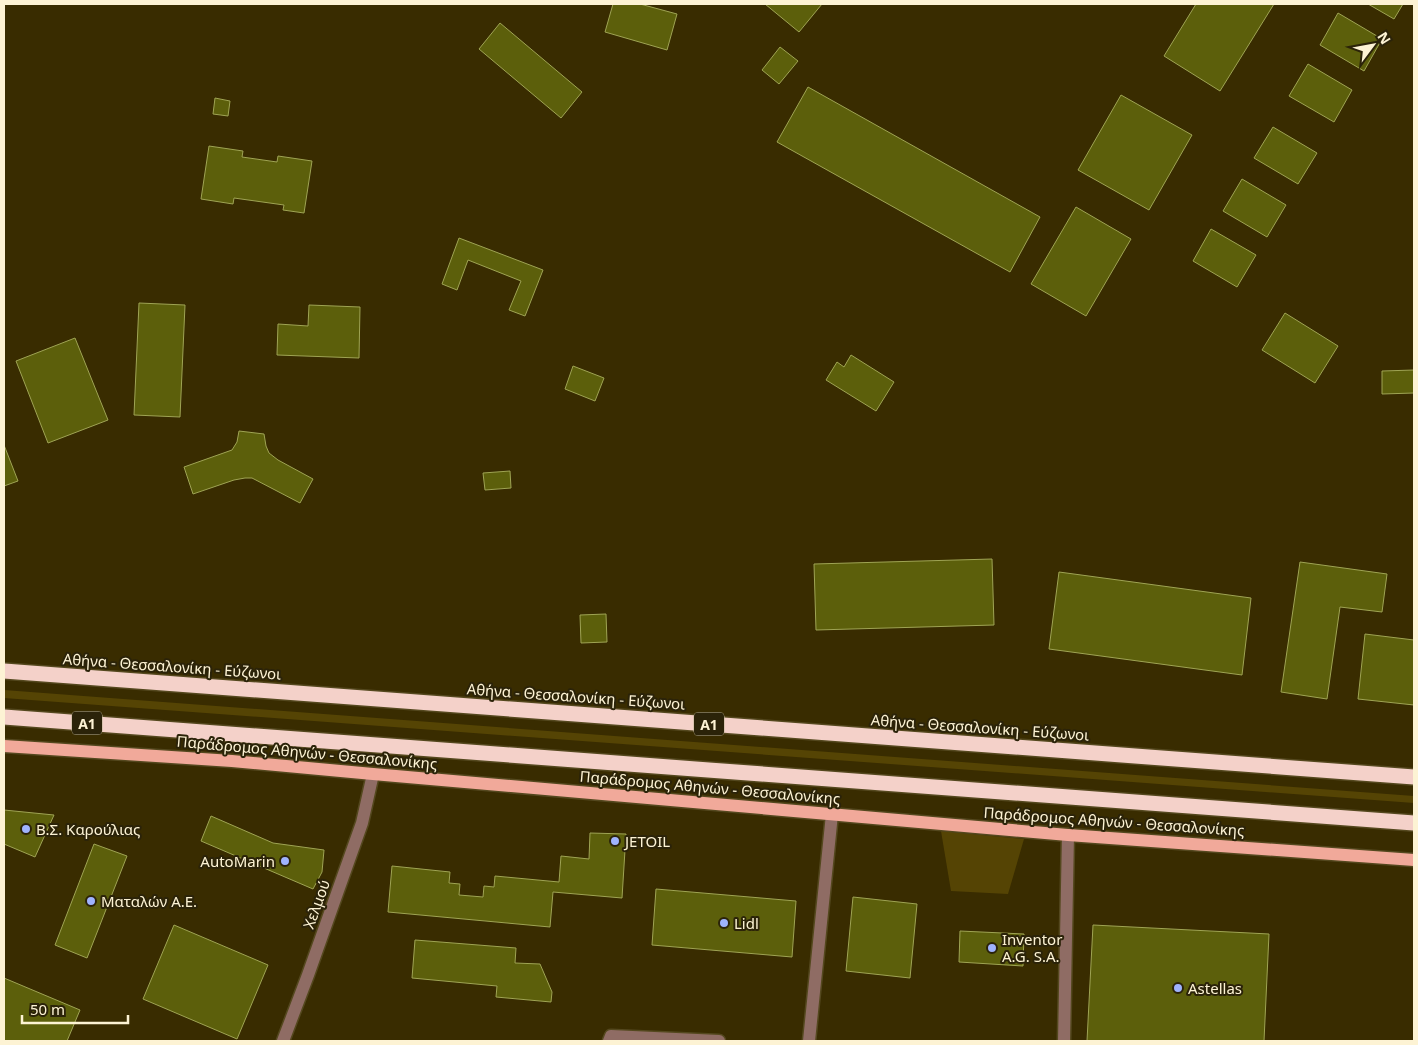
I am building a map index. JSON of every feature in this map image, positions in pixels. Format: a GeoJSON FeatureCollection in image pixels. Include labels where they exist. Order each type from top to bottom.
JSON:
{"type":"FeatureCollection","features":[{"type":"Feature","properties":{"kind":"highway","name":"Αθήνα - Θεσσαλονίκη - Εύζωνοι"},"geometry":{"type":"LineString","coordinates":[[4,671],[1414,777]]}},
{"type":"Feature","properties":{"kind":"highway","name":"Α1"},"geometry":{"type":"LineString","coordinates":[[4,717],[1414,823]]}},
{"type":"Feature","properties":{"kind":"main road","name":"Παράδρομος Αθηνών - Θεσσαλονίκης"},"geometry":{"type":"LineString","coordinates":[[4,746],[232,760],[1068,835],[1414,860]]}},
{"type":"Feature","properties":{"kind":"street","name":"Χελμού"},"geometry":{"type":"LineString","coordinates":[[283,1041],[362,823],[373,774]]}},
{"type":"Feature","properties":{"kind":"street"},"geometry":{"type":"LineString","coordinates":[[809,1041],[832,814]]}},
{"type":"Feature","properties":{"kind":"street"},"geometry":{"type":"LineString","coordinates":[[1064,1041],[1068,835]]}},
{"type":"Feature","properties":{"kind":"street"},"geometry":{"type":"LineString","coordinates":[[609,1041],[610,1036],[719,1041]]}},
{"type":"Feature","properties":{"kind":"shaded area"},"geometry":{"type":"Polygon","coordinates":[[[4,690],[1414,796],[1414,803],[4,698],[4,690]]]}},
{"type":"Feature","properties":{"kind":"shaded area"},"geometry":{"type":"Polygon","coordinates":[[[941,831],[1024,839],[1008,894],[951,891],[941,831]]]}},
{"type":"Feature","properties":{"kind":"building"},"geometry":{"type":"Polygon","coordinates":[[[613,4],[640,4],[677,14],[667,50],[605,32],[613,4]]]}},
{"type":"Feature","properties":{"kind":"building"},"geometry":{"type":"Polygon","coordinates":[[[765,4],[822,4],[799,32],[765,4]]]}},
{"type":"Feature","properties":{"kind":"building"},"geometry":{"type":"Polygon","coordinates":[[[1196,4],[1274,4],[1220,91],[1164,56],[1196,4]]]}},
{"type":"Feature","properties":{"kind":"building"},"geometry":{"type":"Polygon","coordinates":[[[1368,4],[1403,4],[1394,19],[1368,4]]]}},
{"type":"Feature","properties":{"kind":"building"},"geometry":{"type":"Polygon","coordinates":[[[1338,13],[1382,39],[1364,71],[1320,45],[1338,13]]]}},
{"type":"Feature","properties":{"kind":"building"},"geometry":{"type":"Polygon","coordinates":[[[500,23],[582,92],[561,118],[479,49],[500,23]]]}},
{"type":"Feature","properties":{"kind":"building"},"geometry":{"type":"Polygon","coordinates":[[[780,47],[798,61],[779,84],[762,70],[780,47]]]}},
{"type":"Feature","properties":{"kind":"building"},"geometry":{"type":"Polygon","coordinates":[[[1308,64],[1352,90],[1334,122],[1289,96],[1308,64]]]}},
{"type":"Feature","properties":{"kind":"building"},"geometry":{"type":"Polygon","coordinates":[[[808,87],[1040,217],[1010,272],[777,142],[808,87]]]}},
{"type":"Feature","properties":{"kind":"building"},"geometry":{"type":"Polygon","coordinates":[[[1121,95],[1192,135],[1149,210],[1078,170],[1121,95]]]}},
{"type":"Feature","properties":{"kind":"building"},"geometry":{"type":"Polygon","coordinates":[[[215,98],[230,101],[228,116],[213,114],[215,98]]]}},
{"type":"Feature","properties":{"kind":"building"},"geometry":{"type":"Polygon","coordinates":[[[1273,127],[1317,153],[1298,184],[1254,158],[1273,127]]]}},
{"type":"Feature","properties":{"kind":"building"},"geometry":{"type":"Polygon","coordinates":[[[209,146],[243,151],[242,157],[277,162],[278,156],[312,161],[304,213],[283,210],[284,205],[234,198],[233,204],[201,199],[209,146]]]}},
{"type":"Feature","properties":{"kind":"building"},"geometry":{"type":"Polygon","coordinates":[[[1242,179],[1286,205],[1267,237],[1223,211],[1242,179]]]}},
{"type":"Feature","properties":{"kind":"building"},"geometry":{"type":"Polygon","coordinates":[[[1076,207],[1131,239],[1086,316],[1031,284],[1076,207]]]}},
{"type":"Feature","properties":{"kind":"building"},"geometry":{"type":"Polygon","coordinates":[[[1211,229],[1256,255],[1237,287],[1193,261],[1211,229]]]}},
{"type":"Feature","properties":{"kind":"building"},"geometry":{"type":"Polygon","coordinates":[[[459,238],[543,270],[525,316],[509,310],[521,281],[468,260],[457,290],[442,284],[459,238]]]}},
{"type":"Feature","properties":{"kind":"building"},"geometry":{"type":"Polygon","coordinates":[[[139,303],[185,305],[180,417],[134,415],[139,303]]]}},
{"type":"Feature","properties":{"kind":"building"},"geometry":{"type":"Polygon","coordinates":[[[309,305],[360,307],[359,358],[277,355],[278,324],[308,326],[309,305]]]}},
{"type":"Feature","properties":{"kind":"building"},"geometry":{"type":"Polygon","coordinates":[[[1285,313],[1338,346],[1315,383],[1262,350],[1285,313]]]}},
{"type":"Feature","properties":{"kind":"building"},"geometry":{"type":"Polygon","coordinates":[[[75,338],[108,420],[48,443],[16,361],[75,338]]]}},
{"type":"Feature","properties":{"kind":"building"},"geometry":{"type":"Polygon","coordinates":[[[851,355],[894,382],[876,411],[826,380],[837,362],[844,367],[851,355]]]}},
{"type":"Feature","properties":{"kind":"building"},"geometry":{"type":"Polygon","coordinates":[[[573,366],[604,378],[595,401],[565,389],[573,366]]]}},
{"type":"Feature","properties":{"kind":"building"},"geometry":{"type":"Polygon","coordinates":[[[1414,370],[1414,393],[1382,394],[1382,371],[1414,370]]]}},
{"type":"Feature","properties":{"kind":"building"},"geometry":{"type":"Polygon","coordinates":[[[239,431],[264,434],[269,453],[313,479],[300,503],[252,478],[234,480],[193,494],[184,467],[232,450],[237,442],[239,431]]]}},
{"type":"Feature","properties":{"kind":"building"},"geometry":{"type":"Polygon","coordinates":[[[4,445],[18,481],[4,486],[4,445]]]}},
{"type":"Feature","properties":{"kind":"building"},"geometry":{"type":"Polygon","coordinates":[[[510,471],[511,488],[485,490],[483,473],[510,471]]]}},
{"type":"Feature","properties":{"kind":"building"},"geometry":{"type":"Polygon","coordinates":[[[992,559],[994,625],[816,630],[814,564],[992,559]]]}},
{"type":"Feature","properties":{"kind":"building"},"geometry":{"type":"Polygon","coordinates":[[[1300,562],[1387,574],[1382,612],[1340,607],[1327,699],[1281,692],[1300,562]]]}},
{"type":"Feature","properties":{"kind":"building"},"geometry":{"type":"Polygon","coordinates":[[[1059,572],[1251,598],[1242,675],[1049,649],[1059,572]]]}},
{"type":"Feature","properties":{"kind":"building"},"geometry":{"type":"Polygon","coordinates":[[[606,614],[607,642],[581,643],[580,615],[606,614]]]}},
{"type":"Feature","properties":{"kind":"building"},"geometry":{"type":"Polygon","coordinates":[[[1365,634],[1414,640],[1414,705],[1358,699],[1365,634]]]}},
{"type":"Feature","properties":{"kind":"building","name":"Β.Σ. Καρούλιας"},"geometry":{"type":"Polygon","coordinates":[[[4,810],[54,815],[35,857],[4,844],[4,810]]]}},
{"type":"Feature","properties":{"kind":"building","name":"AutoMarin"},"geometry":{"type":"Polygon","coordinates":[[[211,816],[273,843],[324,850],[322,872],[313,889],[201,841],[211,816]]]}},
{"type":"Feature","properties":{"kind":"building"},"geometry":{"type":"Polygon","coordinates":[[[590,833],[626,834],[622,898],[553,892],[550,927],[388,912],[392,866],[450,872],[449,883],[460,884],[459,895],[483,897],[484,886],[494,887],[495,876],[559,882],[561,856],[589,859],[590,833]]]}},
{"type":"Feature","properties":{"kind":"building","name":"Ματαλών Α.Ε."},"geometry":{"type":"Polygon","coordinates":[[[94,844],[127,856],[87,958],[55,945],[94,844]]]}},
{"type":"Feature","properties":{"kind":"building","name":"Lidl"},"geometry":{"type":"Polygon","coordinates":[[[656,889],[796,901],[792,957],[652,945],[656,889]]]}},
{"type":"Feature","properties":{"kind":"building"},"geometry":{"type":"Polygon","coordinates":[[[853,897],[917,904],[910,978],[846,971],[853,897]]]}},
{"type":"Feature","properties":{"kind":"building"},"geometry":{"type":"Polygon","coordinates":[[[174,925],[268,965],[237,1039],[143,999],[174,925]]]}},
{"type":"Feature","properties":{"kind":"building","name":"Astellas"},"geometry":{"type":"Polygon","coordinates":[[[1093,925],[1269,934],[1264,1041],[1087,1041],[1093,925]]]}},
{"type":"Feature","properties":{"kind":"building","name":"Inventor A.G. S.A."},"geometry":{"type":"Polygon","coordinates":[[[960,931],[1024,934],[1023,966],[959,962],[960,931]]]}},
{"type":"Feature","properties":{"kind":"building"},"geometry":{"type":"Polygon","coordinates":[[[415,940],[516,948],[515,963],[540,964],[552,992],[551,1002],[496,997],[497,986],[412,978],[415,940]]]}},
{"type":"Feature","properties":{"kind":"building"},"geometry":{"type":"Polygon","coordinates":[[[4,978],[80,1010],[67,1041],[4,1041],[4,978]]]}},
{"type":"Feature","properties":{"kind":"place","name":"Β.Σ. Καρούλιας"},"geometry":{"type":"Point","coordinates":[26,829]}},
{"type":"Feature","properties":{"kind":"place","name":"JETOIL"},"geometry":{"type":"Point","coordinates":[615,841]}},
{"type":"Feature","properties":{"kind":"place","name":"AutoMarin"},"geometry":{"type":"Point","coordinates":[285,861]}},
{"type":"Feature","properties":{"kind":"place","name":"Ματαλών Α.Ε."},"geometry":{"type":"Point","coordinates":[91,901]}},
{"type":"Feature","properties":{"kind":"place","name":"Lidl"},"geometry":{"type":"Point","coordinates":[724,923]}},
{"type":"Feature","properties":{"kind":"place","name":"Inventor A.G. S.A."},"geometry":{"type":"Point","coordinates":[992,948]}},
{"type":"Feature","properties":{"kind":"place","name":"Astellas"},"geometry":{"type":"Point","coordinates":[1178,988]}}]}
